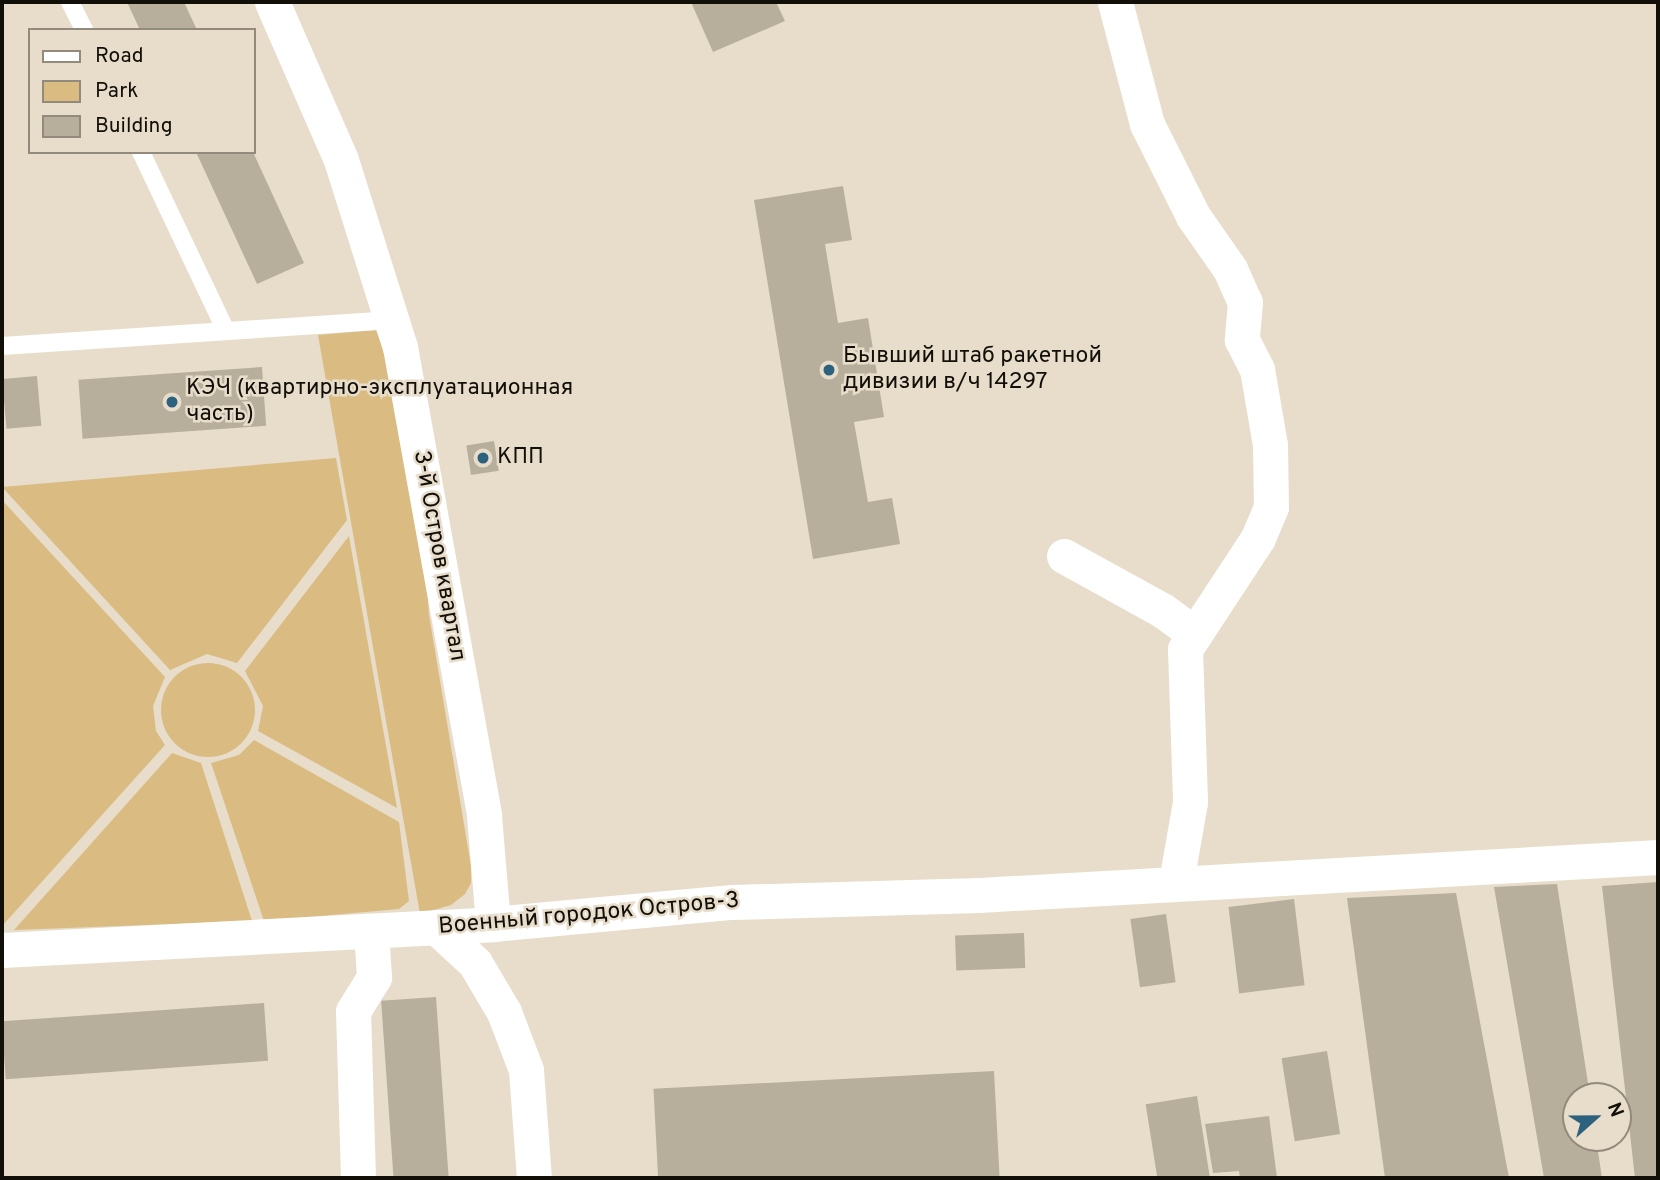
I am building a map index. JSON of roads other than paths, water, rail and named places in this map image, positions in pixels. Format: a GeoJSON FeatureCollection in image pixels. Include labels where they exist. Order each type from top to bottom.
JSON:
{"type":"FeatureCollection","features":[{"type":"Feature","properties":{"kind":"street","name":"3-й Остров квартал"},"geometry":{"type":"LineString","coordinates":[[272,2],[341,160],[400,347],[472,748],[493,924]]}},
{"type":"Feature","properties":{"kind":"street"},"geometry":{"type":"LineString","coordinates":[[1115,2],[1147,124],[1193,216],[1230,269],[1245,302],[1242,341],[1257,369],[1270,445],[1271,507],[1258,538],[1185,649],[1190,802],[1176,882]]}},
{"type":"Feature","properties":{"kind":"street"},"geometry":{"type":"LineString","coordinates":[[1064,556],[1195,634]]}},
{"type":"Feature","properties":{"kind":"street","name":"Военный городок Остров-3"},"geometry":{"type":"LineString","coordinates":[[2,950],[493,924],[732,902],[979,895],[1176,882],[1464,871],[1658,857]]}},
{"type":"Feature","properties":{"kind":"street"},"geometry":{"type":"LineString","coordinates":[[436,927],[475,963],[504,1012],[526,1070],[534,1178]]}},
{"type":"Feature","properties":{"kind":"street"},"geometry":{"type":"LineString","coordinates":[[358,1178],[353,1011],[374,977],[371,931]]}},
{"type":"Feature","properties":{"kind":"lane"},"geometry":{"type":"LineString","coordinates":[[70,2],[82,28]]}},
{"type":"Feature","properties":{"kind":"lane"},"geometry":{"type":"LineString","coordinates":[[142,154],[226,331]]}},
{"type":"Feature","properties":{"kind":"lane"},"geometry":{"type":"LineString","coordinates":[[2,346],[392,320]]}},
{"type":"Feature","properties":{"kind":"place","name":"Бывший штаб ракетной дивизии в/ч 14297"},"geometry":{"type":"Point","coordinates":[829,370]}},
{"type":"Feature","properties":{"kind":"place","name":"КЭЧ (квартирно-эксплуатационная часть)"},"geometry":{"type":"Point","coordinates":[172,402]}},
{"type":"Feature","properties":{"kind":"place","name":"КПП"},"geometry":{"type":"Point","coordinates":[483,458]}}]}
